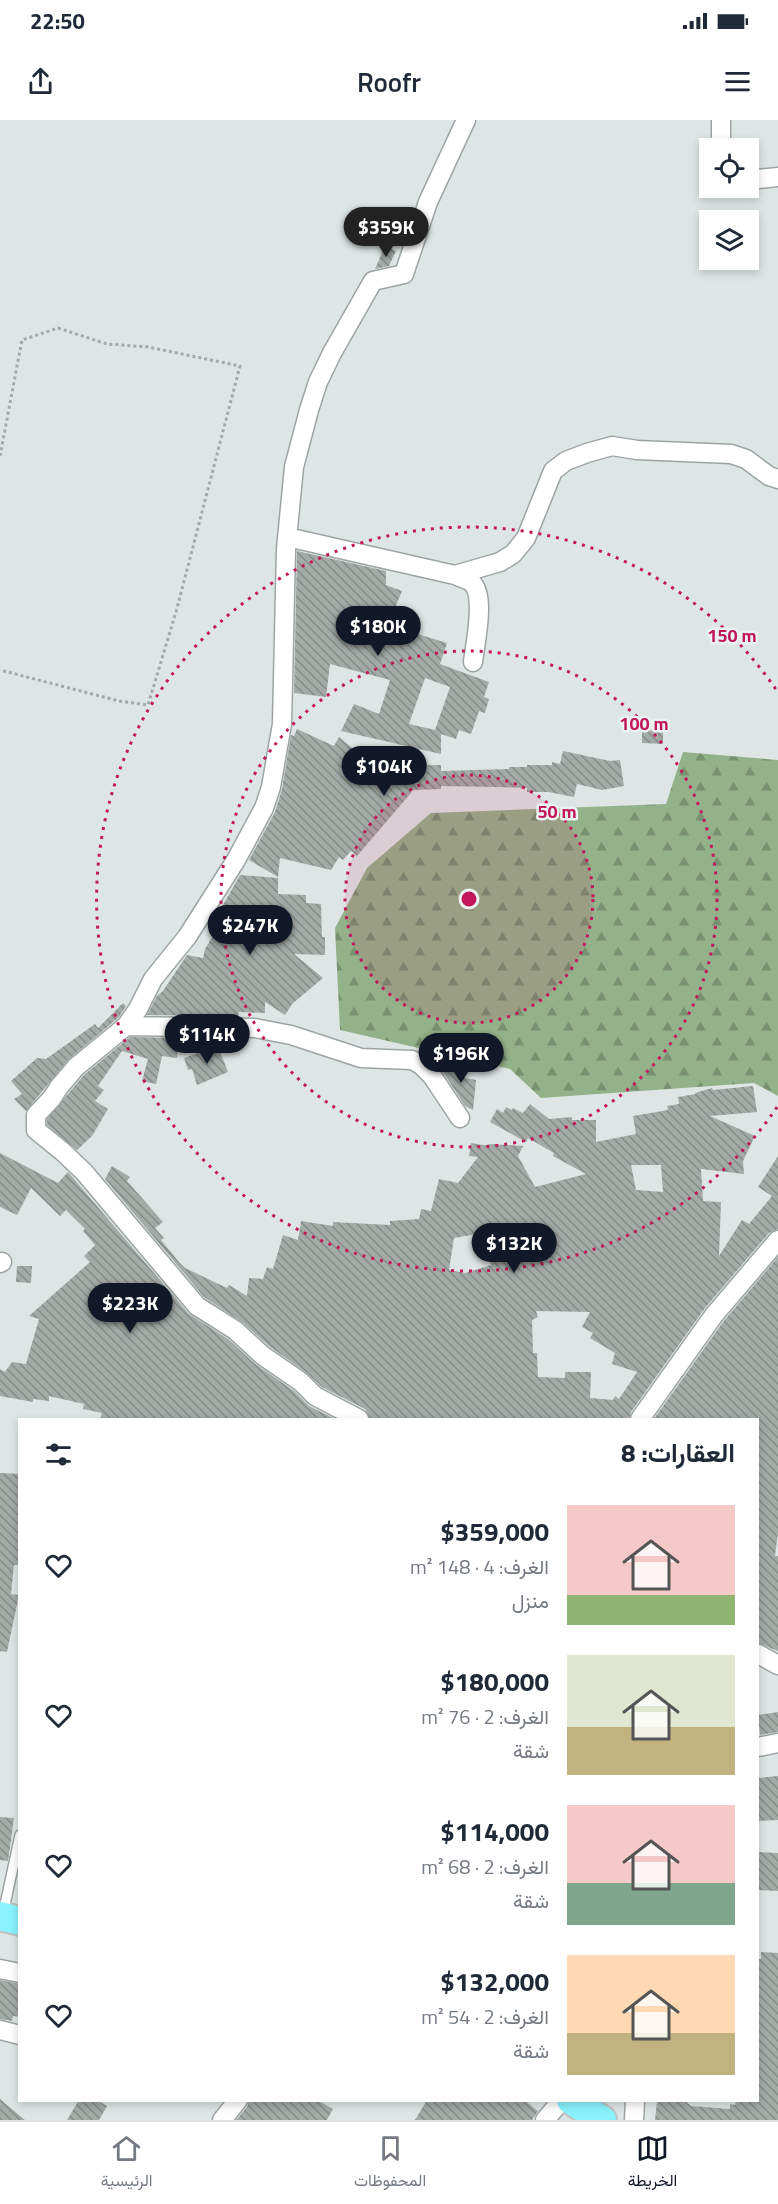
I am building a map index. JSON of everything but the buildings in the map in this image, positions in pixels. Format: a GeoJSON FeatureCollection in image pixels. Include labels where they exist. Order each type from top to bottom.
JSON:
{"type":"FeatureCollection","features":[{"type":"Feature","properties":{"kind":"main road"},"geometry":{"type":"LineString","coordinates":[[574,2102],[602,2120]]}},
{"type":"Feature","properties":{"kind":"street"},"geometry":{"type":"LineString","coordinates":[[357,1418],[315,1396],[301,1382],[262,1355],[235,1330],[197,1306],[84,1172],[36,1130],[36,1115],[76,1067],[126,1026],[138,1009],[153,979],[188,937],[257,822],[271,786],[282,724],[287,537],[294,466],[309,410],[318,382],[332,353],[373,281],[404,274],[428,202],[466,120]]}},
{"type":"Feature","properties":{"kind":"street"},"geometry":{"type":"LineString","coordinates":[[721,120],[721,138]]}},
{"type":"Feature","properties":{"kind":"street"},"geometry":{"type":"LineString","coordinates":[[759,179],[778,177]]}},
{"type":"Feature","properties":{"kind":"street"},"geometry":{"type":"LineString","coordinates":[[455,575],[500,562],[513,554],[526,538],[553,471],[566,461],[586,453],[612,447],[730,454],[746,459],[769,476],[778,479]]}},
{"type":"Feature","properties":{"kind":"street"},"geometry":{"type":"LineString","coordinates":[[287,537],[455,575],[473,584],[479,595],[473,662]]}},
{"type":"Feature","properties":{"kind":"street"},"geometry":{"type":"LineString","coordinates":[[126,1026],[255,1028],[291,1035],[361,1058],[412,1060],[421,1065],[432,1077],[460,1118]]}},
{"type":"Feature","properties":{"kind":"street"},"geometry":{"type":"LineString","coordinates":[[641,1418],[714,1315],[778,1240]]}},
{"type":"Feature","properties":{"kind":"street"},"geometry":{"type":"LineString","coordinates":[[759,1655],[778,1665]]}},
{"type":"Feature","properties":{"kind":"street"},"geometry":{"type":"LineString","coordinates":[[759,1747],[778,1743]]}},
{"type":"Feature","properties":{"kind":"street"},"geometry":{"type":"LineString","coordinates":[[0,1969],[18,1973]]}},
{"type":"Feature","properties":{"kind":"street"},"geometry":{"type":"LineString","coordinates":[[0,2030],[18,2034]]}},
{"type":"Feature","properties":{"kind":"street"},"geometry":{"type":"LineString","coordinates":[[222,2120],[236,2102]]}},
{"type":"Feature","properties":{"kind":"street"},"geometry":{"type":"LineString","coordinates":[[545,2120],[560,2102]]}},
{"type":"Feature","properties":{"kind":"street"},"geometry":{"type":"LineString","coordinates":[[634,2120],[635,2102]]}},
{"type":"Feature","properties":{"kind":"lane"},"geometry":{"type":"LineString","coordinates":[[8,1918],[18,1849]]}},
{"type":"Feature","properties":{"kind":"path"},"geometry":{"type":"LineString","coordinates":[[0,456],[22,340],[58,328],[108,344],[148,347],[240,366],[176,612],[148,705],[119,701],[0,670]]}},
{"type":"Feature","properties":{"kind":"green space"},"geometry":{"type":"Polygon","coordinates":[[[683,752],[778,760],[778,1096],[754,1083],[541,1098],[510,1069],[340,1030],[335,928],[367,868],[431,813],[666,804],[683,752]]]}}]}
